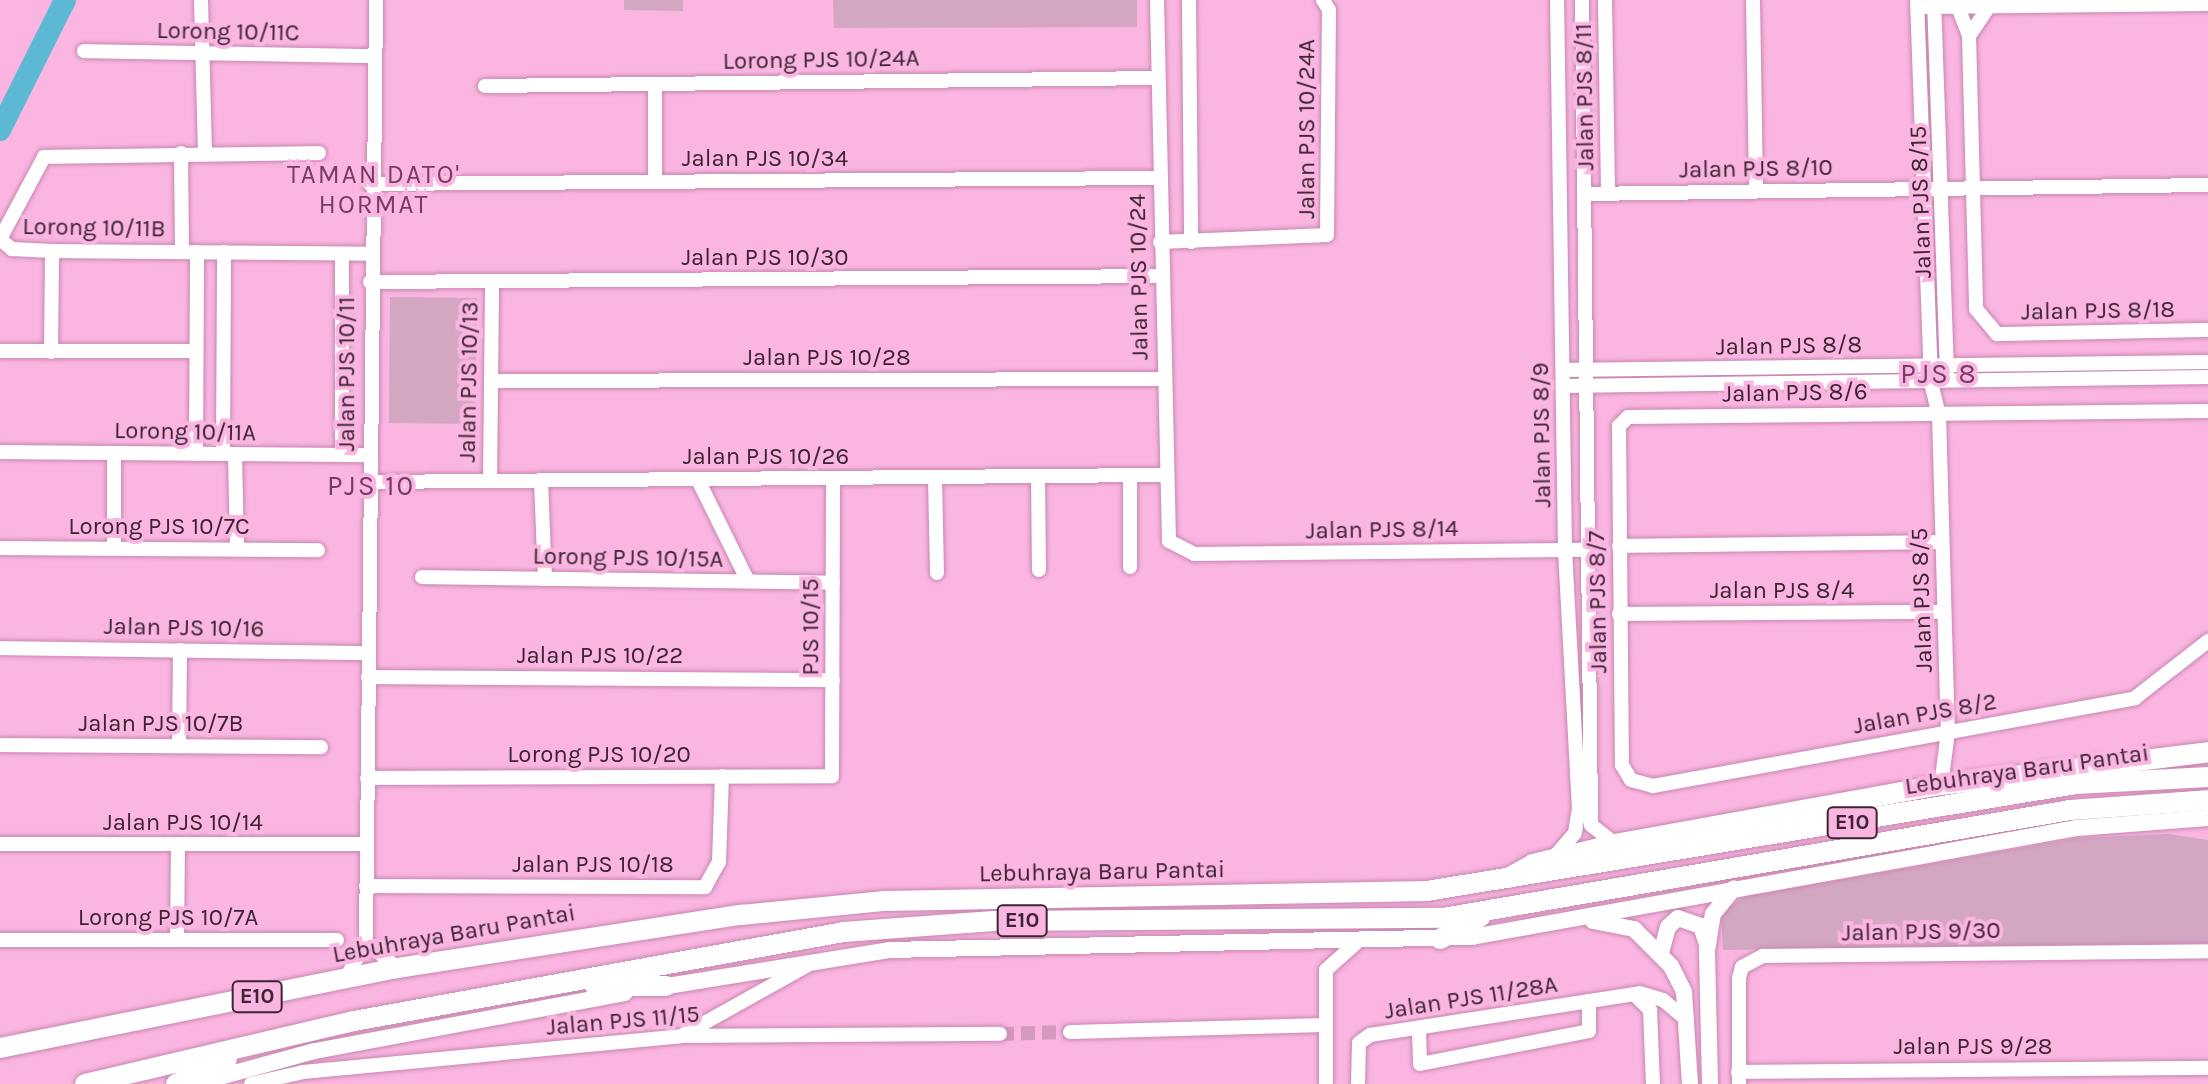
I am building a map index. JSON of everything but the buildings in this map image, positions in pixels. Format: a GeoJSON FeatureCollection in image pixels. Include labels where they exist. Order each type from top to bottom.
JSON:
{"type":"FeatureCollection","features":[{"type":"Feature","properties":{"kind":"highway"},"geometry":{"type":"LineString","coordinates":[[1498,884],[1551,859],[1615,844],[1941,785],[2208,752]]}},
{"type":"Feature","properties":{"kind":"highway","name":"Lebuhraya Baru Pantai"},"geometry":{"type":"LineString","coordinates":[[0,1048],[397,968],[885,901],[1498,884],[2076,784],[2208,777]]}},
{"type":"Feature","properties":{"kind":"highway","name":"Lebuhraya Baru Pantai"},"geometry":{"type":"LineString","coordinates":[[85,1084],[245,1044],[787,940],[937,924],[1307,922],[1491,911],[2070,810],[2208,800]]}},
{"type":"Feature","properties":{"kind":"highway"},"geometry":{"type":"LineString","coordinates":[[1440,939],[1491,911]]}},
{"type":"Feature","properties":{"kind":"highway"},"geometry":{"type":"LineString","coordinates":[[559,986],[666,986]]}},
{"type":"Feature","properties":{"kind":"highway"},"geometry":{"type":"LineString","coordinates":[[176,1084],[245,1044]]}},
{"type":"Feature","properties":{"kind":"main road"},"geometry":{"type":"LineString","coordinates":[[194,1084],[315,1051],[828,957],[933,948],[1356,943],[1440,939],[1576,920],[1734,888],[2077,828],[2208,818]]}},
{"type":"Feature","properties":{"kind":"main road"},"geometry":{"type":"LineString","coordinates":[[1710,1084],[1707,951],[1713,914],[1734,888]]}},
{"type":"Feature","properties":{"kind":"main road"},"geometry":{"type":"LineString","coordinates":[[1661,953],[1678,918],[1701,926],[1707,951]]}},
{"type":"Feature","properties":{"kind":"main road"},"geometry":{"type":"LineString","coordinates":[[1576,920],[1634,929],[1661,953],[1684,992],[1690,1084]]}},
{"type":"Feature","properties":{"kind":"street"},"geometry":{"type":"LineString","coordinates":[[201,0],[205,153]]}},
{"type":"Feature","properties":{"kind":"street","name":"Jalan PJS 10/24"},"geometry":{"type":"LineString","coordinates":[[1157,0],[1164,528],[1177,549]]}},
{"type":"Feature","properties":{"kind":"street"},"geometry":{"type":"LineString","coordinates":[[1189,0],[1191,242]]}},
{"type":"Feature","properties":{"kind":"street","name":"Jalan PJS 10/24A"},"geometry":{"type":"LineString","coordinates":[[1160,242],[1327,235],[1329,10],[1323,0]]}},
{"type":"Feature","properties":{"kind":"street","name":"Jalan PJS 8/9"},"geometry":{"type":"LineString","coordinates":[[1551,859],[1575,833],[1579,809],[1565,550],[1557,0]]}},
{"type":"Feature","properties":{"kind":"street","name":"Jalan PJS 8/9"},"geometry":{"type":"LineString","coordinates":[[1582,0],[1591,825],[1615,844]]}},
{"type":"Feature","properties":{"kind":"street","name":"Jalan PJS 8/11"},"geometry":{"type":"LineString","coordinates":[[1605,0],[1608,193]]}},
{"type":"Feature","properties":{"kind":"street"},"geometry":{"type":"LineString","coordinates":[[1753,0],[1756,191]]}},
{"type":"Feature","properties":{"kind":"street","name":"Jalan PJS 10/11"},"geometry":{"type":"LineString","coordinates":[[366,942],[371,17],[376,1]]}},
{"type":"Feature","properties":{"kind":"street"},"geometry":{"type":"LineString","coordinates":[[1917,4],[1958,7],[2208,4]]}},
{"type":"Feature","properties":{"kind":"street","name":"Jalan PJS 8/15"},"geometry":{"type":"LineString","coordinates":[[1917,4],[1939,366],[1947,383],[1939,408]]}},
{"type":"Feature","properties":{"kind":"street","name":"Jalan PJS 8/15"},"geometry":{"type":"LineString","coordinates":[[1934,4],[1944,189],[1939,366],[1931,383],[1939,408]]}},
{"type":"Feature","properties":{"kind":"street"},"geometry":{"type":"LineString","coordinates":[[1969,36],[1989,6]]}},
{"type":"Feature","properties":{"kind":"street","name":"Jalan PJS 8/18"},"geometry":{"type":"LineString","coordinates":[[1958,7],[1969,36],[1976,309],[1997,334],[2208,330]]}},
{"type":"Feature","properties":{"kind":"street","name":"Lorong 10/11C"},"geometry":{"type":"LineString","coordinates":[[84,51],[371,56]]}},
{"type":"Feature","properties":{"kind":"street","name":"Lorong PJS 10/24A"},"geometry":{"type":"LineString","coordinates":[[485,86],[1158,78]]}},
{"type":"Feature","properties":{"kind":"street"},"geometry":{"type":"LineString","coordinates":[[655,84],[655,182]]}},
{"type":"Feature","properties":{"kind":"street"},"geometry":{"type":"LineString","coordinates":[[181,153],[195,351],[196,454]]}},
{"type":"Feature","properties":{"kind":"street","name":"Lorong 10/11B"},"geometry":{"type":"LineString","coordinates":[[319,153],[44,157],[0,239],[12,249],[52,251],[370,254]]}},
{"type":"Feature","properties":{"kind":"street","name":"Jalan PJS 10/34"},"geometry":{"type":"LineString","coordinates":[[370,184],[1159,178]]}},
{"type":"Feature","properties":{"kind":"street"},"geometry":{"type":"LineString","coordinates":[[1944,189],[1972,182],[2208,185]]}},
{"type":"Feature","properties":{"kind":"street","name":"Jalan PJS 8/10"},"geometry":{"type":"LineString","coordinates":[[1585,194],[1944,189]]}},
{"type":"Feature","properties":{"kind":"street"},"geometry":{"type":"LineString","coordinates":[[51,352],[52,251]]}},
{"type":"Feature","properties":{"kind":"street"},"geometry":{"type":"LineString","coordinates":[[224,252],[229,454],[237,549]]}},
{"type":"Feature","properties":{"kind":"street"},"geometry":{"type":"LineString","coordinates":[[342,254],[342,455]]}},
{"type":"Feature","properties":{"kind":"street","name":"Jalan PJS 10/30"},"geometry":{"type":"LineString","coordinates":[[370,282],[1161,276]]}},
{"type":"Feature","properties":{"kind":"street","name":"Jalan PJS 10/13"},"geometry":{"type":"LineString","coordinates":[[490,481],[492,283]]}},
{"type":"Feature","properties":{"kind":"street"},"geometry":{"type":"LineString","coordinates":[[0,351],[195,351]]}},
{"type":"Feature","properties":{"kind":"street","name":"Jalan PJS 8/8"},"geometry":{"type":"LineString","coordinates":[[1563,370],[2208,362]]}},
{"type":"Feature","properties":{"kind":"street","name":"Jalan PJS 8/8"},"geometry":{"type":"LineString","coordinates":[[1563,386],[2208,377]]}},
{"type":"Feature","properties":{"kind":"street","name":"Jalan PJS 10/28"},"geometry":{"type":"LineString","coordinates":[[492,381],[1162,379]]}},
{"type":"Feature","properties":{"kind":"street","name":"Jalan PJS 8/6"},"geometry":{"type":"LineString","coordinates":[[1623,420],[1939,408],[2208,411]]}},
{"type":"Feature","properties":{"kind":"street","name":"Jalan PJS 8/5"},"geometry":{"type":"LineString","coordinates":[[1939,408],[1948,732],[1941,785]]}},
{"type":"Feature","properties":{"kind":"street","name":"Jalan PJS 8/7"},"geometry":{"type":"LineString","coordinates":[[1623,420],[1619,546],[1622,765],[1631,780]]}},
{"type":"Feature","properties":{"kind":"street","name":"Lorong 10/11A"},"geometry":{"type":"LineString","coordinates":[[0,452],[369,455]]}},
{"type":"Feature","properties":{"kind":"street"},"geometry":{"type":"LineString","coordinates":[[114,453],[114,548]]}},
{"type":"Feature","properties":{"kind":"street","name":"Jalan PJS 10/26"},"geometry":{"type":"LineString","coordinates":[[369,482],[1163,475]]}},
{"type":"Feature","properties":{"kind":"street"},"geometry":{"type":"LineString","coordinates":[[1130,476],[1130,567]]}},
{"type":"Feature","properties":{"kind":"street"},"geometry":{"type":"LineString","coordinates":[[1038,477],[1039,570]]}},
{"type":"Feature","properties":{"kind":"street"},"geometry":{"type":"LineString","coordinates":[[935,478],[937,573]]}},
{"type":"Feature","properties":{"kind":"street","name":"PJS 10/15"},"geometry":{"type":"LineString","coordinates":[[832,776],[833,479]]}},
{"type":"Feature","properties":{"kind":"street"},"geometry":{"type":"LineString","coordinates":[[698,480],[748,581]]}},
{"type":"Feature","properties":{"kind":"street"},"geometry":{"type":"LineString","coordinates":[[541,481],[545,579]]}},
{"type":"Feature","properties":{"kind":"street","name":"Jalan PJS 8/4"},"geometry":{"type":"LineString","coordinates":[[1619,546],[1942,542]]}},
{"type":"Feature","properties":{"kind":"street","name":"Lorong PJS 10/7C"},"geometry":{"type":"LineString","coordinates":[[0,548],[318,550]]}},
{"type":"Feature","properties":{"kind":"street","name":"Jalan PJS 8/14"},"geometry":{"type":"LineString","coordinates":[[1177,549],[1589,550]]}},
{"type":"Feature","properties":{"kind":"street","name":"Lorong PJS 10/15A"},"geometry":{"type":"LineString","coordinates":[[422,577],[833,583]]}},
{"type":"Feature","properties":{"kind":"street"},"geometry":{"type":"LineString","coordinates":[[1589,590],[1619,588]]}},
{"type":"Feature","properties":{"kind":"street","name":"Jalan PJS 8/4"},"geometry":{"type":"LineString","coordinates":[[1619,614],[1944,612]]}},
{"type":"Feature","properties":{"kind":"street","name":"Jalan PJS 8/2"},"geometry":{"type":"LineString","coordinates":[[1631,780],[1653,786],[2150,693],[2208,641]]}},
{"type":"Feature","properties":{"kind":"street","name":"Jalan PJS 10/16"},"geometry":{"type":"LineString","coordinates":[[0,648],[368,653]]}},
{"type":"Feature","properties":{"kind":"street"},"geometry":{"type":"LineString","coordinates":[[179,746],[180,650]]}},
{"type":"Feature","properties":{"kind":"street","name":"Jalan PJS 10/22"},"geometry":{"type":"LineString","coordinates":[[368,677],[833,680]]}},
{"type":"Feature","properties":{"kind":"street","name":"Jalan PJS 10/7B"},"geometry":{"type":"LineString","coordinates":[[0,745],[321,747]]}},
{"type":"Feature","properties":{"kind":"street","name":"Jalan PJS 10/18"},"geometry":{"type":"LineString","coordinates":[[366,886],[705,887],[719,862],[722,776]]}},
{"type":"Feature","properties":{"kind":"street","name":"Lorong PJS 10/20"},"geometry":{"type":"LineString","coordinates":[[367,778],[832,776]]}},
{"type":"Feature","properties":{"kind":"street","name":"Jalan PJS 10/14"},"geometry":{"type":"LineString","coordinates":[[0,844],[367,844]]}},
{"type":"Feature","properties":{"kind":"street"},"geometry":{"type":"LineString","coordinates":[[177,940],[178,845]]}},
{"type":"Feature","properties":{"kind":"street","name":"Lorong PJS 10/7A"},"geometry":{"type":"LineString","coordinates":[[0,940],[337,940]]}},
{"type":"Feature","properties":{"kind":"street"},"geometry":{"type":"LineString","coordinates":[[345,978],[366,942],[397,968]]}},
{"type":"Feature","properties":{"kind":"street"},"geometry":{"type":"LineString","coordinates":[[1326,1084],[1326,970],[1356,943]]}},
{"type":"Feature","properties":{"kind":"street","name":"Jalan PJS 9/30"},"geometry":{"type":"LineString","coordinates":[[1738,1078],[1739,978],[1742,967],[1763,956],[2208,951]]}},
{"type":"Feature","properties":{"kind":"street"},"geometry":{"type":"LineString","coordinates":[[681,1036],[736,1003],[828,957]]}},
{"type":"Feature","properties":{"kind":"street"},"geometry":{"type":"LineString","coordinates":[[1634,994],[1650,1010],[1653,1084]]}},
{"type":"Feature","properties":{"kind":"street","name":"Jalan PJS 11/28A"},"geometry":{"type":"LineString","coordinates":[[1358,1084],[1363,1038],[1419,1032],[1634,994],[1663,1000],[1687,1020]]}},
{"type":"Feature","properties":{"kind":"street"},"geometry":{"type":"LineString","coordinates":[[1419,1032],[1420,1064],[1589,1031],[1589,1001]]}},
{"type":"Feature","properties":{"kind":"street"},"geometry":{"type":"LineString","coordinates":[[714,1035],[736,1003]]}},
{"type":"Feature","properties":{"kind":"street"},"geometry":{"type":"LineString","coordinates":[[1070,1032],[1326,1025]]}},
{"type":"Feature","properties":{"kind":"street","name":"Jalan PJS 11/15"},"geometry":{"type":"LineString","coordinates":[[251,1084],[303,1072],[681,1036],[1000,1034]]}},
{"type":"Feature","properties":{"kind":"street","name":"Jalan PJS 9/28"},"geometry":{"type":"LineString","coordinates":[[1738,1078],[2208,1068]]}},
{"type":"Feature","properties":{"kind":"street"},"geometry":{"type":"LineString","coordinates":[[293,1084],[303,1072]]}},
{"type":"Feature","properties":{"kind":"shaded area"},"geometry":{"type":"Polygon","coordinates":[[[624,0],[683,0],[683,11],[624,10],[624,0]]]}},
{"type":"Feature","properties":{"kind":"shaded area"},"geometry":{"type":"Polygon","coordinates":[[[833,0],[1137,0],[1137,27],[834,28],[833,0]]]}},
{"type":"Feature","properties":{"kind":"shaded area"},"geometry":{"type":"Polygon","coordinates":[[[390,297],[477,298],[475,424],[389,423],[390,297]]]}},
{"type":"Feature","properties":{"kind":"shaded area"},"geometry":{"type":"Polygon","coordinates":[[[2168,834],[2208,840],[2208,943],[1723,950],[1721,914],[1743,897],[2078,838],[2168,834]]]}},
{"type":"Feature","properties":{"kind":"waterway"},"geometry":{"type":"LineString","coordinates":[[0,130],[65,0]]}},
{"type":"Feature","properties":{"kind":"tunnel"},"geometry":{"type":"LineString","coordinates":[[1000,1034],[1070,1032]]}},
{"type":"Feature","properties":{"kind":"district","name":"TAMAN DATO' HORMAT"},"geometry":{"type":"Point","coordinates":[374,190]}},
{"type":"Feature","properties":{"kind":"district","name":"PJS 8"},"geometry":{"type":"Point","coordinates":[1939,374]}},
{"type":"Feature","properties":{"kind":"district","name":"PJS 10"},"geometry":{"type":"Point","coordinates":[371,486]}}]}
